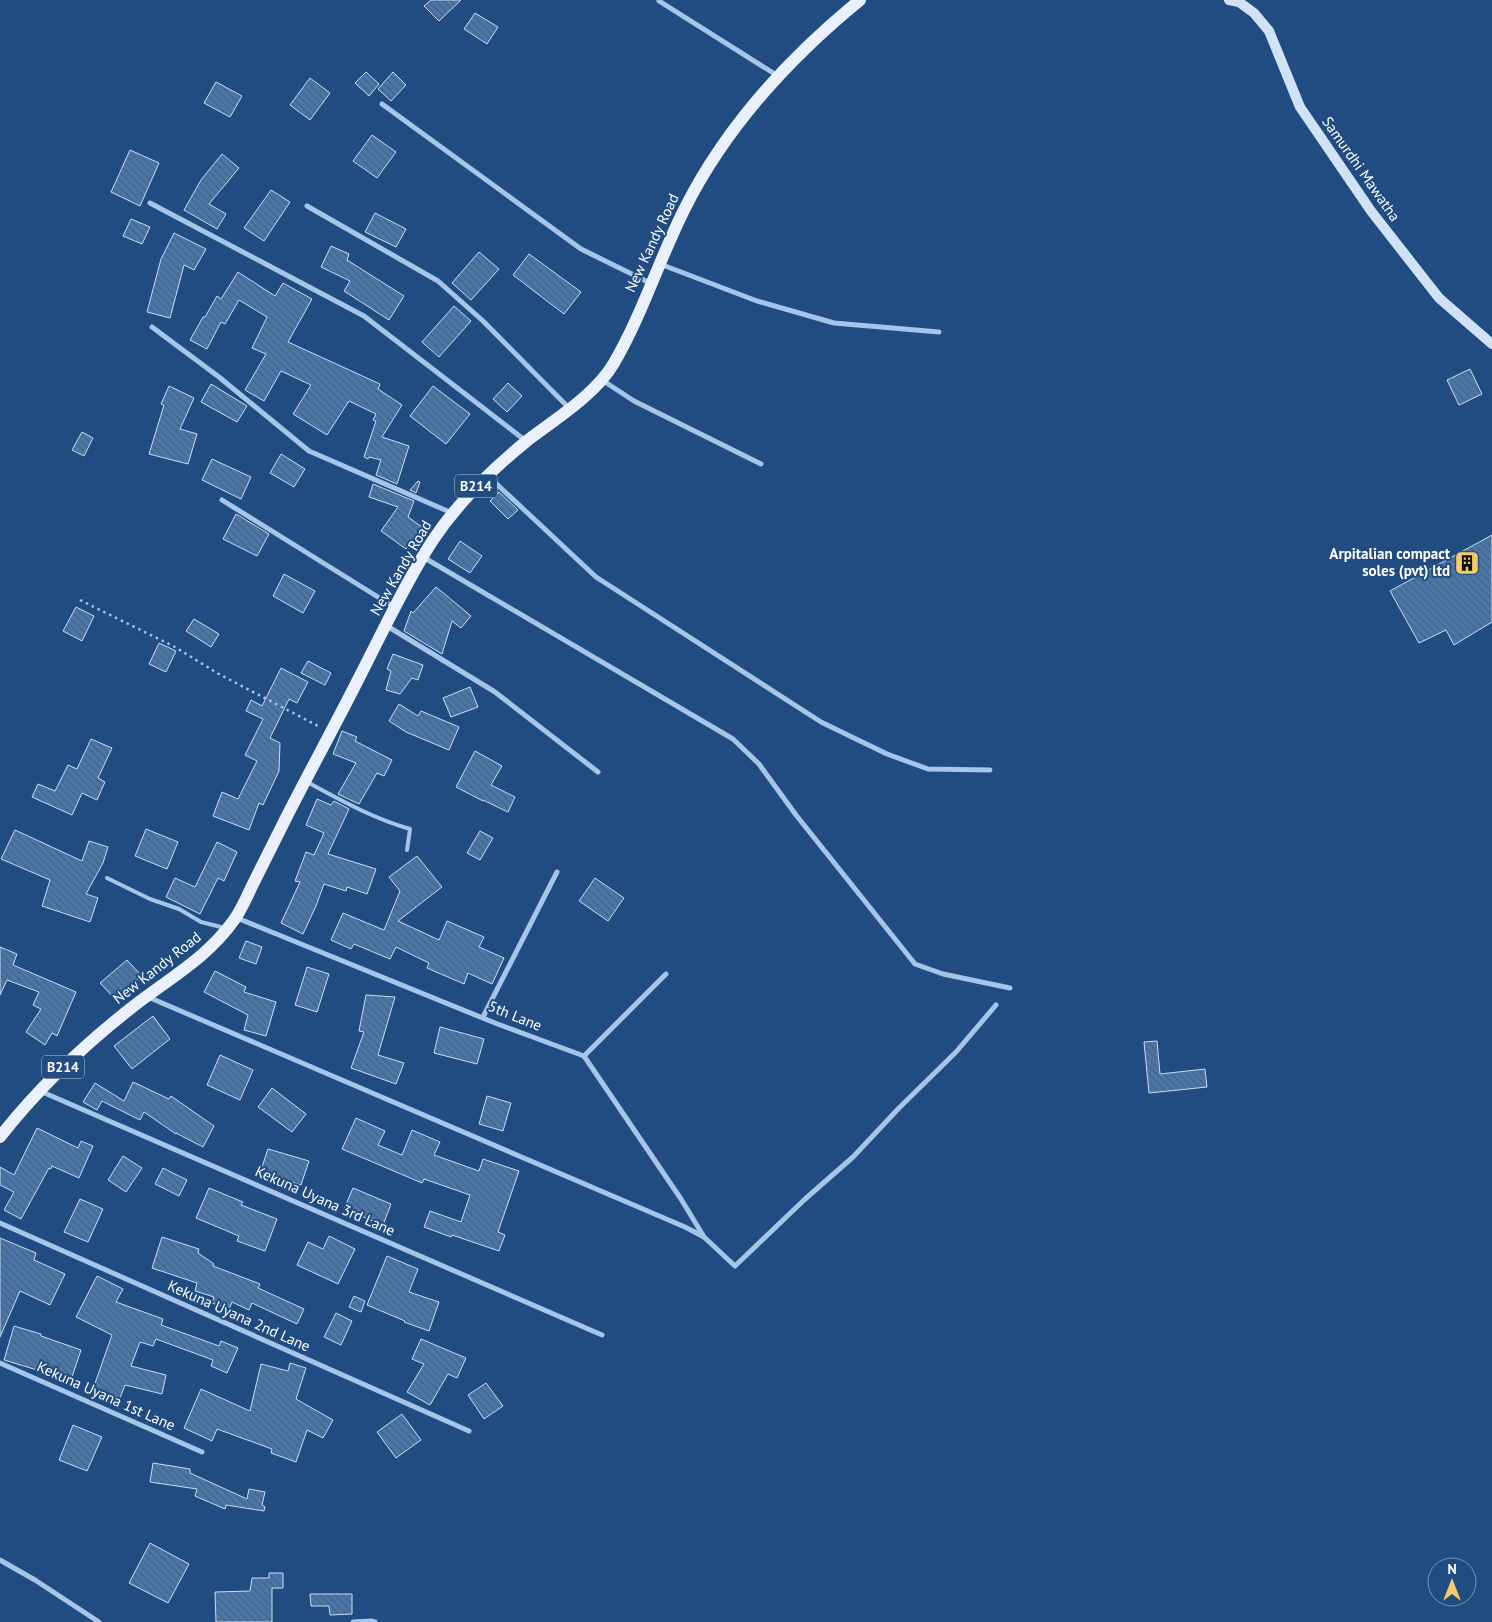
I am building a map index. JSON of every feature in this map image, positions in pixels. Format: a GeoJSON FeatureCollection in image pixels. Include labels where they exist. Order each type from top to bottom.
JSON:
{"type":"FeatureCollection","features":[{"type":"Feature","properties":{"kind":"main road","name":"New Kandy Road"},"geometry":{"type":"LineString","coordinates":[[0,1137],[38,1090],[90,1042],[146,997],[191,965],[214,945],[236,918],[395,608],[423,556],[452,513],[487,476],[602,380],[613,365],[628,335],[684,211],[706,169],[743,117],[779,76],[800,53],[860,0]]}},
{"type":"Feature","properties":{"kind":"main road","name":"Samurdhi Mawatha"},"geometry":{"type":"LineString","coordinates":[[1236,1],[1254,13],[1269,31],[1300,107],[1371,212],[1439,298],[1492,344]]}},
{"type":"Feature","properties":{"kind":"street"},"geometry":{"type":"LineString","coordinates":[[658,2],[779,76]]}},
{"type":"Feature","properties":{"kind":"street"},"geometry":{"type":"LineString","coordinates":[[382,104],[581,249],[651,283]]}},
{"type":"Feature","properties":{"kind":"street"},"geometry":{"type":"LineString","coordinates":[[150,203],[364,316],[526,442]]}},
{"type":"Feature","properties":{"kind":"street"},"geometry":{"type":"LineString","coordinates":[[307,206],[438,281],[482,321],[569,408]]}},
{"type":"Feature","properties":{"kind":"street"},"geometry":{"type":"LineString","coordinates":[[660,264],[757,301],[834,323],[939,332]]}},
{"type":"Feature","properties":{"kind":"street"},"geometry":{"type":"LineString","coordinates":[[152,327],[219,377],[309,451],[452,513]]}},
{"type":"Feature","properties":{"kind":"street"},"geometry":{"type":"LineString","coordinates":[[602,380],[634,401],[761,464]]}},
{"type":"Feature","properties":{"kind":"street"},"geometry":{"type":"LineString","coordinates":[[487,476],[596,577],[821,722],[887,754],[928,769],[990,770]]}},
{"type":"Feature","properties":{"kind":"street"},"geometry":{"type":"LineString","coordinates":[[222,500],[395,608]]}},
{"type":"Feature","properties":{"kind":"street"},"geometry":{"type":"LineString","coordinates":[[423,556],[733,739],[759,764],[796,816],[915,964],[943,974],[1010,988]]}},
{"type":"Feature","properties":{"kind":"street"},"geometry":{"type":"LineString","coordinates":[[386,625],[495,692],[598,772]]}},
{"type":"Feature","properties":{"kind":"street"},"geometry":{"type":"LineString","coordinates":[[483,1017],[557,872]]}},
{"type":"Feature","properties":{"kind":"street","name":"5th Lane"},"geometry":{"type":"LineString","coordinates":[[236,918],[495,1023],[584,1056]]}},
{"type":"Feature","properties":{"kind":"street"},"geometry":{"type":"LineString","coordinates":[[666,974],[584,1056],[704,1237],[735,1266],[804,1200],[853,1157],[956,1052],[996,1005]]}},
{"type":"Feature","properties":{"kind":"street"},"geometry":{"type":"LineString","coordinates":[[146,997],[667,1219],[704,1237]]}},
{"type":"Feature","properties":{"kind":"street","name":"Kekuna Uyana 3rd Lane"},"geometry":{"type":"LineString","coordinates":[[38,1090],[602,1335]]}},
{"type":"Feature","properties":{"kind":"street","name":"Kekuna Uyana 2nd Lane"},"geometry":{"type":"LineString","coordinates":[[0,1223],[469,1431]]}},
{"type":"Feature","properties":{"kind":"street","name":"Kekuna Uyana 1st Lane"},"geometry":{"type":"LineString","coordinates":[[0,1363],[202,1452]]}},
{"type":"Feature","properties":{"kind":"street"},"geometry":{"type":"LineString","coordinates":[[0,1560],[35,1580],[99,1622]]}},
{"type":"Feature","properties":{"kind":"street"},"geometry":{"type":"LineString","coordinates":[[353,1622],[374,1622]]}},
{"type":"Feature","properties":{"kind":"lane"},"geometry":{"type":"LineString","coordinates":[[305,781],[335,798],[384,820],[410,829],[407,850]]}},
{"type":"Feature","properties":{"kind":"lane"},"geometry":{"type":"LineString","coordinates":[[107,878],[150,899],[179,910],[201,922],[227,929]]}},
{"type":"Feature","properties":{"kind":"path"},"geometry":{"type":"LineString","coordinates":[[80,600],[175,647],[217,673],[331,732]]}},
{"type":"Feature","properties":{"kind":"building"},"geometry":{"type":"Polygon","coordinates":[[[431,0],[461,0],[439,21],[424,6],[431,0]]]}},
{"type":"Feature","properties":{"kind":"building"},"geometry":{"type":"Polygon","coordinates":[[[475,13],[498,27],[487,44],[464,29],[475,13]]]}},
{"type":"Feature","properties":{"kind":"building"},"geometry":{"type":"Polygon","coordinates":[[[366,72],[379,84],[369,96],[355,83],[366,72]]]}},
{"type":"Feature","properties":{"kind":"building"},"geometry":{"type":"Polygon","coordinates":[[[393,72],[406,85],[391,101],[378,89],[393,72]]]}},
{"type":"Feature","properties":{"kind":"building"},"geometry":{"type":"Polygon","coordinates":[[[310,78],[330,93],[310,120],[290,105],[310,78]]]}},
{"type":"Feature","properties":{"kind":"building"},"geometry":{"type":"Polygon","coordinates":[[[216,82],[242,96],[230,117],[204,103],[216,82]]]}},
{"type":"Feature","properties":{"kind":"building"},"geometry":{"type":"Polygon","coordinates":[[[372,135],[396,152],[377,178],[353,161],[372,135]]]}},
{"type":"Feature","properties":{"kind":"building"},"geometry":{"type":"Polygon","coordinates":[[[130,150],[159,163],[140,206],[111,192],[130,150]]]}},
{"type":"Feature","properties":{"kind":"building"},"geometry":{"type":"Polygon","coordinates":[[[222,154],[239,168],[209,204],[226,214],[217,229],[184,210],[201,180],[222,154]]]}},
{"type":"Feature","properties":{"kind":"building"},"geometry":{"type":"Polygon","coordinates":[[[271,190],[290,202],[264,241],[244,228],[271,190]]]}},
{"type":"Feature","properties":{"kind":"building"},"geometry":{"type":"Polygon","coordinates":[[[375,213],[406,229],[396,247],[365,232],[375,213]]]}},
{"type":"Feature","properties":{"kind":"building"},"geometry":{"type":"Polygon","coordinates":[[[131,219],[150,227],[142,244],[123,236],[131,219]]]}},
{"type":"Feature","properties":{"kind":"building"},"geometry":{"type":"Polygon","coordinates":[[[174,233],[206,249],[194,270],[184,265],[170,318],[147,312],[161,259],[174,233]]]}},
{"type":"Feature","properties":{"kind":"building"},"geometry":{"type":"Polygon","coordinates":[[[331,246],[349,254],[347,260],[404,296],[389,320],[344,291],[350,281],[321,267],[331,246]]]}},
{"type":"Feature","properties":{"kind":"building"},"geometry":{"type":"Polygon","coordinates":[[[479,252],[499,269],[471,300],[452,283],[479,252]]]}},
{"type":"Feature","properties":{"kind":"building"},"geometry":{"type":"Polygon","coordinates":[[[529,254],[581,292],[564,314],[513,275],[529,254]]]}},
{"type":"Feature","properties":{"kind":"building"},"geometry":{"type":"Polygon","coordinates":[[[238,272],[275,296],[283,283],[312,299],[288,342],[380,384],[378,389],[402,405],[382,437],[409,446],[397,484],[376,475],[381,460],[364,457],[376,421],[373,420],[376,414],[349,401],[327,435],[293,414],[311,385],[281,371],[264,401],[245,390],[266,354],[252,348],[267,317],[239,300],[225,324],[221,322],[207,349],[190,340],[217,296],[221,299],[238,272]]]}},
{"type":"Feature","properties":{"kind":"building"},"geometry":{"type":"Polygon","coordinates":[[[454,306],[471,321],[439,357],[422,342],[454,306]]]}},
{"type":"Feature","properties":{"kind":"building"},"geometry":{"type":"Polygon","coordinates":[[[1470,369],[1482,394],[1459,405],[1447,380],[1470,369]]]}},
{"type":"Feature","properties":{"kind":"building"},"geometry":{"type":"Polygon","coordinates":[[[508,383],[522,396],[507,412],[493,399],[508,383]]]}},
{"type":"Feature","properties":{"kind":"building"},"geometry":{"type":"Polygon","coordinates":[[[211,384],[247,406],[237,422],[201,402],[211,384]]]}},
{"type":"Feature","properties":{"kind":"building"},"geometry":{"type":"Polygon","coordinates":[[[169,386],[194,398],[180,429],[197,434],[188,464],[149,454],[164,405],[161,404],[169,386]]]}},
{"type":"Feature","properties":{"kind":"building"},"geometry":{"type":"Polygon","coordinates":[[[433,386],[470,414],[446,444],[410,416],[433,386]]]}},
{"type":"Feature","properties":{"kind":"building"},"geometry":{"type":"Polygon","coordinates":[[[82,432],[93,438],[84,456],[72,450],[82,432]]]}},
{"type":"Feature","properties":{"kind":"building"},"geometry":{"type":"Polygon","coordinates":[[[281,454],[305,469],[294,487],[270,473],[281,454]]]}},
{"type":"Feature","properties":{"kind":"building"},"geometry":{"type":"Polygon","coordinates":[[[212,459],[251,477],[241,499],[202,480],[212,459]]]}},
{"type":"Feature","properties":{"kind":"building"},"geometry":{"type":"Polygon","coordinates":[[[418,481],[420,482],[416,493],[410,490],[418,481]]]}},
{"type":"Feature","properties":{"kind":"building"},"geometry":{"type":"Polygon","coordinates":[[[373,484],[414,501],[408,517],[422,527],[406,549],[381,531],[398,507],[369,497],[373,484]]]}},
{"type":"Feature","properties":{"kind":"building"},"geometry":{"type":"Polygon","coordinates":[[[499,492],[518,510],[508,519],[490,501],[499,492]]]}},
{"type":"Feature","properties":{"kind":"building"},"geometry":{"type":"Polygon","coordinates":[[[236,514],[269,534],[257,556],[223,539],[236,514]]]}},
{"type":"Feature","properties":{"kind":"building","name":"Arpitalian compact soles (pvt) ltd"},"geometry":{"type":"Polygon","coordinates":[[[1492,535],[1492,622],[1454,645],[1446,630],[1419,643],[1390,591],[1492,535]]]}},
{"type":"Feature","properties":{"kind":"building"},"geometry":{"type":"Polygon","coordinates":[[[460,541],[482,556],[470,573],[448,559],[460,541]]]}},
{"type":"Feature","properties":{"kind":"building"},"geometry":{"type":"Polygon","coordinates":[[[284,574],[315,591],[303,613],[273,596],[284,574]]]}},
{"type":"Feature","properties":{"kind":"building"},"geometry":{"type":"Polygon","coordinates":[[[436,587],[471,616],[461,628],[452,621],[442,654],[404,631],[411,611],[413,613],[436,587]]]}},
{"type":"Feature","properties":{"kind":"building"},"geometry":{"type":"Polygon","coordinates":[[[76,607],[94,616],[82,641],[63,631],[76,607]]]}},
{"type":"Feature","properties":{"kind":"building"},"geometry":{"type":"Polygon","coordinates":[[[194,619],[219,634],[211,647],[186,631],[194,619]]]}},
{"type":"Feature","properties":{"kind":"building"},"geometry":{"type":"Polygon","coordinates":[[[159,643],[176,651],[166,672],[149,664],[159,643]]]}},
{"type":"Feature","properties":{"kind":"building"},"geometry":{"type":"Polygon","coordinates":[[[393,654],[423,665],[418,680],[412,678],[400,694],[386,690],[391,671],[387,669],[393,654]]]}},
{"type":"Feature","properties":{"kind":"building"},"geometry":{"type":"Polygon","coordinates":[[[308,661],[331,673],[325,685],[301,673],[308,661]]]}},
{"type":"Feature","properties":{"kind":"building"},"geometry":{"type":"Polygon","coordinates":[[[281,668],[308,682],[297,703],[289,699],[270,738],[280,743],[279,771],[263,805],[259,803],[249,830],[213,816],[222,792],[238,799],[257,761],[245,755],[263,719],[246,711],[251,700],[262,706],[281,668]]]}},
{"type":"Feature","properties":{"kind":"building"},"geometry":{"type":"Polygon","coordinates":[[[470,687],[478,707],[451,717],[443,698],[470,687]]]}},
{"type":"Feature","properties":{"kind":"building"},"geometry":{"type":"Polygon","coordinates":[[[399,704],[418,716],[421,711],[459,727],[449,750],[406,732],[389,721],[399,704]]]}},
{"type":"Feature","properties":{"kind":"building"},"geometry":{"type":"Polygon","coordinates":[[[342,731],[357,737],[355,741],[392,760],[384,776],[377,773],[359,804],[338,794],[356,763],[333,754],[342,731]]]}},
{"type":"Feature","properties":{"kind":"building"},"geometry":{"type":"Polygon","coordinates":[[[91,739],[112,748],[98,778],[105,782],[97,800],[82,793],[72,815],[32,797],[38,784],[55,791],[68,765],[77,769],[91,739]]]}},
{"type":"Feature","properties":{"kind":"building"},"geometry":{"type":"Polygon","coordinates":[[[475,751],[502,766],[491,785],[515,797],[508,812],[456,787],[475,751]]]}},
{"type":"Feature","properties":{"kind":"building"},"geometry":{"type":"Polygon","coordinates":[[[317,799],[331,805],[334,801],[349,809],[328,854],[376,869],[367,894],[347,887],[346,891],[324,884],[303,934],[281,923],[300,882],[295,881],[306,852],[314,855],[324,833],[306,825],[317,799]]]}},
{"type":"Feature","properties":{"kind":"building"},"geometry":{"type":"Polygon","coordinates":[[[146,829],[178,842],[167,869],[135,856],[146,829]]]}},
{"type":"Feature","properties":{"kind":"building"},"geometry":{"type":"Polygon","coordinates":[[[15,830],[82,861],[89,841],[108,847],[103,863],[86,894],[98,898],[90,922],[42,906],[50,880],[1,859],[15,830]]]}},
{"type":"Feature","properties":{"kind":"building"},"geometry":{"type":"Polygon","coordinates":[[[480,831],[493,838],[480,860],[467,853],[480,831]]]}},
{"type":"Feature","properties":{"kind":"building"},"geometry":{"type":"Polygon","coordinates":[[[217,842],[237,852],[224,881],[218,878],[200,914],[166,897],[175,878],[195,887],[217,842]]]}},
{"type":"Feature","properties":{"kind":"building"},"geometry":{"type":"Polygon","coordinates":[[[417,856],[442,887],[398,921],[439,940],[447,921],[484,937],[479,947],[504,958],[492,984],[468,973],[464,984],[427,968],[429,963],[396,947],[390,959],[354,944],[351,949],[331,940],[343,913],[384,930],[400,891],[389,877],[417,856]]]}},
{"type":"Feature","properties":{"kind":"building"},"geometry":{"type":"Polygon","coordinates":[[[595,878],[624,898],[608,921],[579,901],[595,878]]]}},
{"type":"Feature","properties":{"kind":"building"},"geometry":{"type":"Polygon","coordinates":[[[246,941],[262,947],[256,964],[239,958],[246,941]]]}},
{"type":"Feature","properties":{"kind":"building"},"geometry":{"type":"Polygon","coordinates":[[[0,947],[17,954],[13,965],[76,992],[57,1036],[52,1033],[45,1045],[26,1032],[41,1009],[33,1005],[39,992],[7,980],[0,995],[0,947]]]}},
{"type":"Feature","properties":{"kind":"building"},"geometry":{"type":"Polygon","coordinates":[[[127,960],[142,976],[115,999],[100,983],[127,960]]]}},
{"type":"Feature","properties":{"kind":"building"},"geometry":{"type":"Polygon","coordinates":[[[307,967],[329,974],[317,1012],[295,1005],[307,967]]]}},
{"type":"Feature","properties":{"kind":"building"},"geometry":{"type":"Polygon","coordinates":[[[215,971],[246,987],[244,992],[276,1002],[266,1036],[244,1030],[248,1015],[204,992],[215,971]]]}},
{"type":"Feature","properties":{"kind":"building"},"geometry":{"type":"Polygon","coordinates":[[[366,995],[395,997],[378,1055],[404,1063],[396,1084],[351,1068],[364,1032],[359,1031],[366,995]]]}},
{"type":"Feature","properties":{"kind":"building"},"geometry":{"type":"Polygon","coordinates":[[[153,1016],[170,1039],[132,1069],[114,1046],[153,1016]]]}},
{"type":"Feature","properties":{"kind":"building"},"geometry":{"type":"Polygon","coordinates":[[[440,1027],[484,1039],[477,1064],[434,1053],[440,1027]]]}},
{"type":"Feature","properties":{"kind":"building"},"geometry":{"type":"Polygon","coordinates":[[[1157,1041],[1160,1074],[1205,1069],[1207,1087],[1149,1093],[1144,1042],[1157,1041]]]}},
{"type":"Feature","properties":{"kind":"building"},"geometry":{"type":"Polygon","coordinates":[[[220,1055],[253,1070],[240,1100],[207,1085],[220,1055]]]}},
{"type":"Feature","properties":{"kind":"building"},"geometry":{"type":"Polygon","coordinates":[[[133,1082],[169,1099],[171,1096],[214,1126],[203,1147],[176,1134],[144,1112],[140,1120],[102,1101],[97,1110],[83,1102],[95,1083],[124,1101],[133,1082]]]}},
{"type":"Feature","properties":{"kind":"building"},"geometry":{"type":"Polygon","coordinates":[[[272,1088],[306,1114],[292,1132],[258,1107],[272,1088]]]}},
{"type":"Feature","properties":{"kind":"building"},"geometry":{"type":"Polygon","coordinates":[[[487,1096],[511,1103],[503,1131],[479,1124],[487,1096]]]}},
{"type":"Feature","properties":{"kind":"building"},"geometry":{"type":"Polygon","coordinates":[[[356,1118],[385,1131],[378,1145],[402,1155],[412,1130],[440,1142],[434,1155],[479,1171],[483,1159],[519,1171],[498,1232],[505,1235],[499,1251],[424,1227],[430,1211],[461,1222],[470,1195],[424,1179],[422,1183],[342,1149],[356,1118]]]}},
{"type":"Feature","properties":{"kind":"building"},"geometry":{"type":"Polygon","coordinates":[[[37,1128],[78,1148],[81,1141],[93,1146],[79,1178],[52,1166],[51,1169],[49,1168],[21,1219],[4,1210],[14,1192],[0,1185],[0,1167],[14,1175],[37,1128]]]}},
{"type":"Feature","properties":{"kind":"building"},"geometry":{"type":"Polygon","coordinates":[[[268,1149],[309,1161],[301,1185],[260,1173],[268,1149]]]}},
{"type":"Feature","properties":{"kind":"building"},"geometry":{"type":"Polygon","coordinates":[[[123,1156],[142,1168],[126,1192],[108,1180],[123,1156]]]}},
{"type":"Feature","properties":{"kind":"building"},"geometry":{"type":"Polygon","coordinates":[[[163,1168],[187,1180],[179,1196],[155,1184],[163,1168]]]}},
{"type":"Feature","properties":{"kind":"building"},"geometry":{"type":"Polygon","coordinates":[[[209,1188],[243,1202],[241,1205],[277,1219],[265,1251],[237,1241],[239,1236],[196,1218],[209,1188]]]}},
{"type":"Feature","properties":{"kind":"building"},"geometry":{"type":"Polygon","coordinates":[[[353,1188],[391,1204],[383,1225],[344,1209],[353,1188]]]}},
{"type":"Feature","properties":{"kind":"building"},"geometry":{"type":"Polygon","coordinates":[[[80,1199],[103,1209],[88,1242],[64,1232],[80,1199]]]}},
{"type":"Feature","properties":{"kind":"building"},"geometry":{"type":"Polygon","coordinates":[[[329,1236],[355,1249],[338,1284],[297,1265],[308,1242],[323,1249],[329,1236]]]}},
{"type":"Feature","properties":{"kind":"building"},"geometry":{"type":"Polygon","coordinates":[[[162,1237],[199,1249],[198,1253],[214,1264],[213,1266],[260,1284],[258,1288],[304,1309],[297,1324],[252,1303],[249,1310],[232,1302],[229,1309],[212,1303],[214,1297],[195,1291],[197,1283],[152,1268],[162,1237]]]}},
{"type":"Feature","properties":{"kind":"building"},"geometry":{"type":"Polygon","coordinates":[[[0,1238],[36,1253],[34,1260],[65,1274],[50,1305],[20,1291],[0,1337],[0,1238]]]}},
{"type":"Feature","properties":{"kind":"building"},"geometry":{"type":"Polygon","coordinates":[[[387,1256],[418,1269],[409,1292],[439,1302],[429,1331],[367,1305],[387,1256]]]}},
{"type":"Feature","properties":{"kind":"building"},"geometry":{"type":"Polygon","coordinates":[[[97,1276],[123,1289],[116,1302],[163,1319],[161,1325],[219,1346],[221,1341],[238,1348],[227,1373],[211,1366],[213,1360],[156,1339],[153,1346],[140,1342],[131,1366],[166,1375],[162,1394],[125,1385],[120,1398],[93,1389],[112,1335],[76,1317],[97,1276]]]}},
{"type":"Feature","properties":{"kind":"building"},"geometry":{"type":"Polygon","coordinates":[[[354,1296],[365,1301],[361,1312],[349,1307],[354,1296]]]}},
{"type":"Feature","properties":{"kind":"building"},"geometry":{"type":"Polygon","coordinates":[[[336,1313],[352,1321],[341,1345],[324,1337],[336,1313]]]}},
{"type":"Feature","properties":{"kind":"building"},"geometry":{"type":"Polygon","coordinates":[[[14,1326],[41,1334],[41,1336],[81,1350],[70,1383],[46,1375],[47,1373],[4,1360],[14,1326]]]}},
{"type":"Feature","properties":{"kind":"building"},"geometry":{"type":"Polygon","coordinates":[[[421,1339],[466,1358],[457,1378],[448,1374],[430,1405],[407,1392],[424,1364],[412,1359],[421,1339]]]}},
{"type":"Feature","properties":{"kind":"building"},"geometry":{"type":"Polygon","coordinates":[[[290,1363],[306,1368],[296,1399],[333,1420],[323,1438],[307,1430],[296,1462],[271,1453],[272,1449],[217,1429],[212,1441],[184,1428],[201,1389],[250,1411],[261,1364],[288,1371],[290,1363]]]}},
{"type":"Feature","properties":{"kind":"building"},"geometry":{"type":"Polygon","coordinates":[[[486,1383],[503,1406],[484,1419],[468,1395],[486,1383]]]}},
{"type":"Feature","properties":{"kind":"building"},"geometry":{"type":"Polygon","coordinates":[[[402,1414],[421,1440],[396,1458],[377,1432],[402,1414]]]}},
{"type":"Feature","properties":{"kind":"building"},"geometry":{"type":"Polygon","coordinates":[[[73,1425],[102,1437],[87,1471],[59,1460],[73,1425]]]}},
{"type":"Feature","properties":{"kind":"building"},"geometry":{"type":"Polygon","coordinates":[[[153,1463],[190,1469],[190,1473],[247,1499],[249,1489],[265,1492],[262,1505],[265,1507],[264,1511],[226,1505],[225,1509],[195,1496],[197,1489],[150,1482],[153,1463]]]}},
{"type":"Feature","properties":{"kind":"building"},"geometry":{"type":"Polygon","coordinates":[[[150,1543],[189,1564],[168,1603],[129,1583],[150,1543]]]}},
{"type":"Feature","properties":{"kind":"building"},"geometry":{"type":"Polygon","coordinates":[[[269,1573],[283,1573],[283,1588],[272,1588],[272,1622],[216,1622],[215,1592],[250,1591],[252,1578],[269,1578],[269,1573]]]}},
{"type":"Feature","properties":{"kind":"building"},"geometry":{"type":"Polygon","coordinates":[[[310,1594],[352,1594],[352,1614],[330,1615],[329,1606],[311,1606],[310,1594]]]}},
{"type":"Feature","properties":{"kind":"place","name":"Arpitalian compact soles (pvt) ltd"},"geometry":{"type":"Point","coordinates":[1467,563]}}]}
